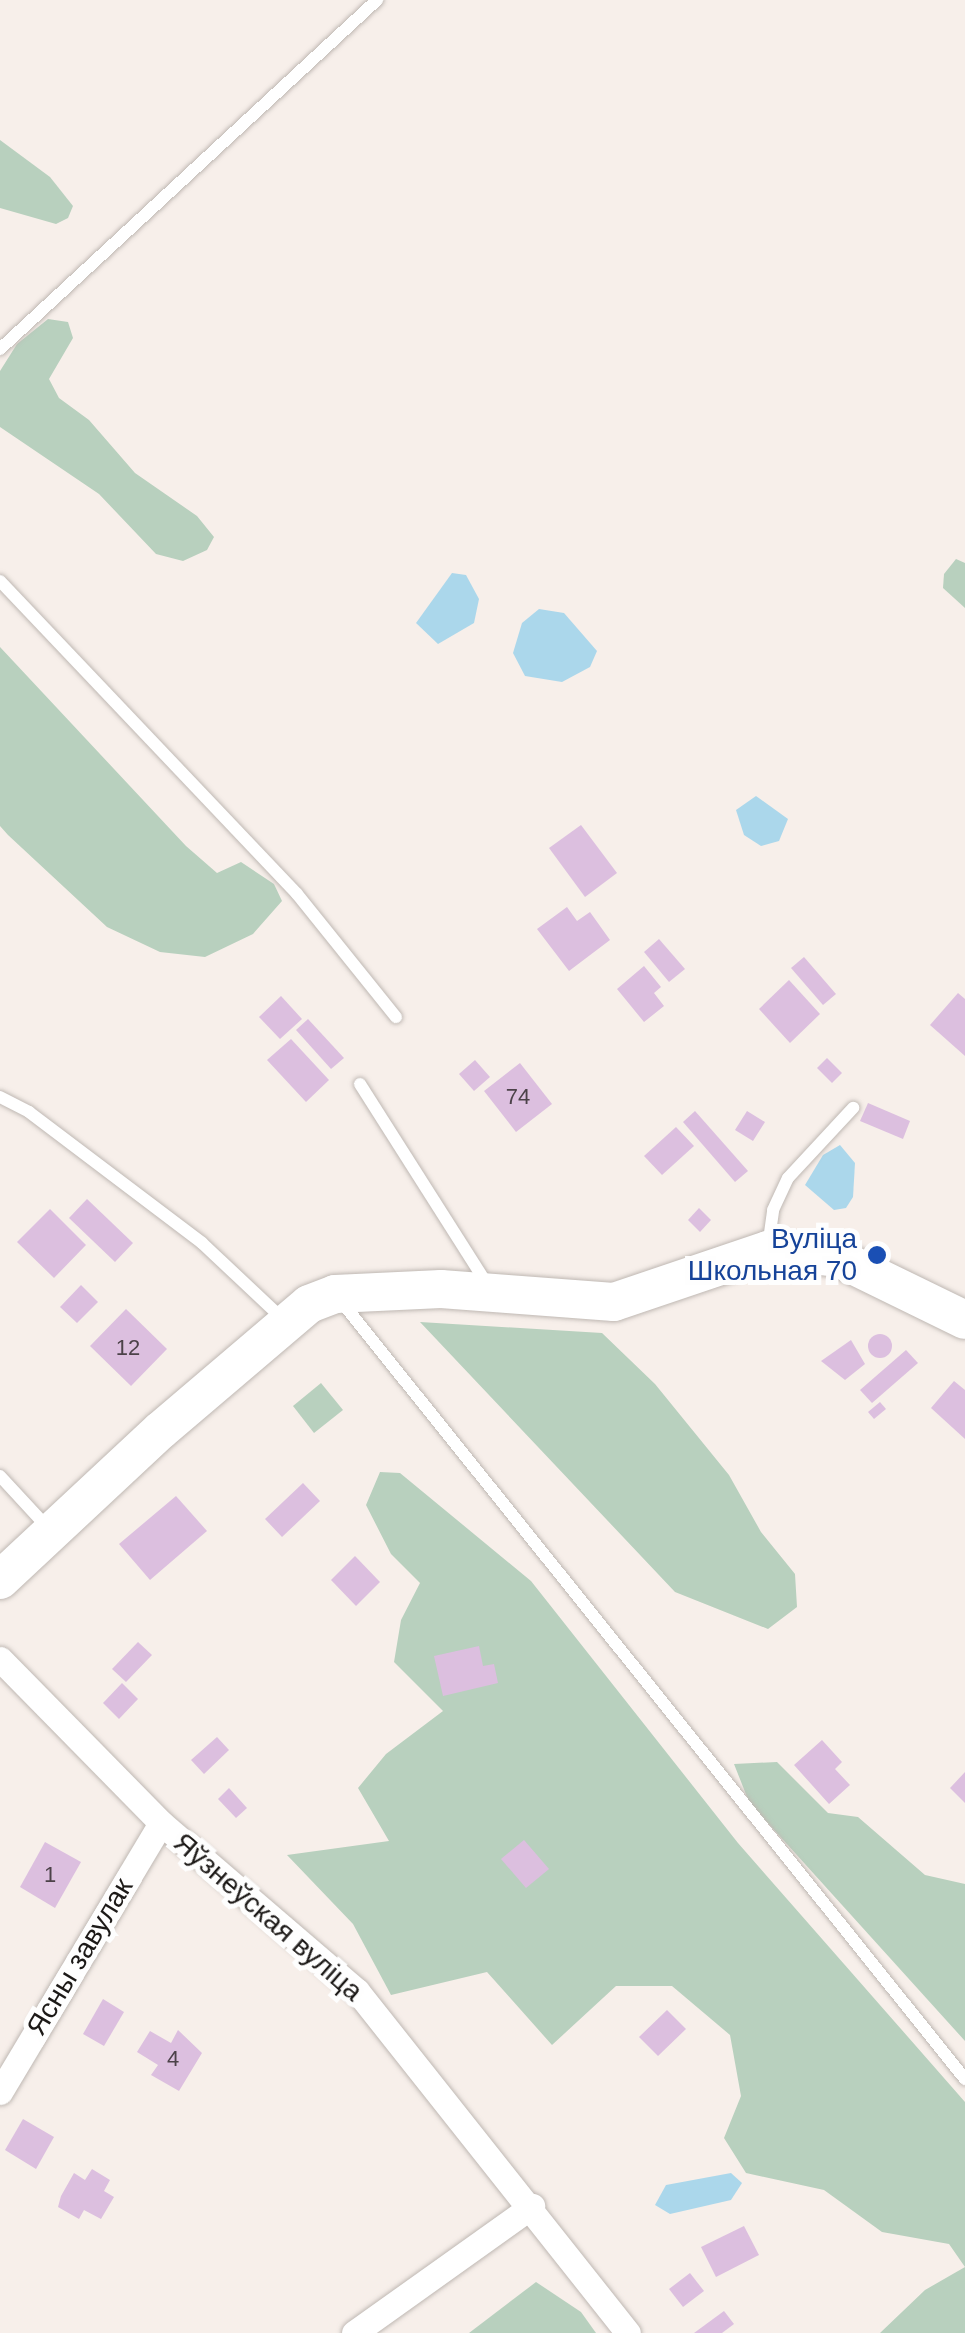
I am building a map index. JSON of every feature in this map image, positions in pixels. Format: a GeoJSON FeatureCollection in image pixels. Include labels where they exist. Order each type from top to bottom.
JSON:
{"type":"FeatureCollection","features":[{"type":"Feature","properties":{"kind":"street"},"geometry":{"type":"LineString","coordinates":[[0,1580],[48,1528],[287,1323],[335,1294],[493,1294],[614,1302],[768,1250],[838,1258],[965,1320]]}},
{"type":"Feature","properties":{"kind":"street","name":"Яўзнеўская вуліца"},"geometry":{"type":"LineString","coordinates":[[0,1658],[161,1823],[356,1992],[532,2206],[628,2333]]}},
{"type":"Feature","properties":{"kind":"street","name":"Ясны завулак"},"geometry":{"type":"LineString","coordinates":[[0,2092],[161,1823]]}},
{"type":"Feature","properties":{"kind":"street"},"geometry":{"type":"LineString","coordinates":[[354,2333],[532,2206]]}},
{"type":"Feature","properties":{"kind":"lane"},"geometry":{"type":"LineString","coordinates":[[0,348],[377,0]]}},
{"type":"Feature","properties":{"kind":"lane"},"geometry":{"type":"LineString","coordinates":[[0,581],[297,894],[396,1017]]}},
{"type":"Feature","properties":{"kind":"lane"},"geometry":{"type":"LineString","coordinates":[[360,1084],[493,1294]]}},
{"type":"Feature","properties":{"kind":"lane"},"geometry":{"type":"LineString","coordinates":[[0,1097],[29,1112],[202,1243],[287,1323]]}},
{"type":"Feature","properties":{"kind":"lane"},"geometry":{"type":"LineString","coordinates":[[768,1250],[773,1210],[788,1178],[853,1108]]}},
{"type":"Feature","properties":{"kind":"lane"},"geometry":{"type":"LineString","coordinates":[[335,1294],[965,2079]]}},
{"type":"Feature","properties":{"kind":"lane"},"geometry":{"type":"LineString","coordinates":[[0,1476],[48,1528]]}},
{"type":"Feature","properties":{"kind":"green space"},"geometry":{"type":"Polygon","coordinates":[[[0,140],[50,177],[73,206],[68,218],[56,224],[0,208],[0,140]]]}},
{"type":"Feature","properties":{"kind":"green space"},"geometry":{"type":"Polygon","coordinates":[[[48,319],[68,322],[73,338],[49,379],[59,398],[89,420],[135,473],[197,516],[214,537],[207,550],[183,561],[156,554],[99,494],[0,427],[0,371],[17,344],[48,319]]]}},
{"type":"Feature","properties":{"kind":"green space"},"geometry":{"type":"Polygon","coordinates":[[[956,559],[965,563],[965,608],[943,588],[944,574],[956,559]]]}},
{"type":"Feature","properties":{"kind":"green space"},"geometry":{"type":"Polygon","coordinates":[[[0,647],[186,846],[217,873],[241,862],[274,884],[282,901],[253,934],[205,957],[160,952],[107,927],[0,826],[0,647]]]}},
{"type":"Feature","properties":{"kind":"green space"},"geometry":{"type":"Polygon","coordinates":[[[420,1322],[602,1333],[655,1384],[729,1475],[761,1532],[795,1574],[797,1607],[768,1629],[675,1592],[420,1322]]]}},
{"type":"Feature","properties":{"kind":"green space"},"geometry":{"type":"Polygon","coordinates":[[[321,1383],[343,1410],[314,1433],[293,1406],[321,1383]]]}},
{"type":"Feature","properties":{"kind":"green space"},"geometry":{"type":"Polygon","coordinates":[[[380,1472],[400,1473],[531,1581],[738,1843],[965,2102],[965,2267],[949,2244],[882,2232],[824,2190],[746,2173],[724,2138],[741,2096],[730,2035],[672,1986],[616,1986],[552,2045],[487,1972],[391,1995],[353,1924],[287,1855],[389,1841],[358,1788],[386,1754],[443,1711],[394,1662],[401,1620],[420,1583],[391,1554],[366,1505],[380,1472]]]}},
{"type":"Feature","properties":{"kind":"green space"},"geometry":{"type":"Polygon","coordinates":[[[777,1762],[828,1813],[858,1817],[925,1875],[965,1884],[965,2041],[749,1802],[734,1764],[777,1762]]]}},
{"type":"Feature","properties":{"kind":"green space"},"geometry":{"type":"Polygon","coordinates":[[[965,2267],[965,2333],[880,2333],[925,2290],[965,2267]]]}},
{"type":"Feature","properties":{"kind":"green space"},"geometry":{"type":"Polygon","coordinates":[[[536,2282],[581,2312],[596,2333],[469,2333],[536,2282]]]}},
{"type":"Feature","properties":{"kind":"water"},"geometry":{"type":"Polygon","coordinates":[[[452,573],[466,575],[479,599],[474,623],[438,644],[416,623],[452,573]]]}},
{"type":"Feature","properties":{"kind":"water"},"geometry":{"type":"Polygon","coordinates":[[[539,609],[564,613],[597,651],[590,667],[562,682],[525,676],[513,653],[522,623],[539,609]]]}},
{"type":"Feature","properties":{"kind":"water"},"geometry":{"type":"Polygon","coordinates":[[[756,796],[788,819],[779,841],[761,846],[744,835],[736,810],[756,796]]]}},
{"type":"Feature","properties":{"kind":"water"},"geometry":{"type":"Polygon","coordinates":[[[840,1145],[855,1163],[853,1197],[846,1208],[834,1210],[805,1185],[823,1155],[840,1145]]]}},
{"type":"Feature","properties":{"kind":"water"},"geometry":{"type":"Polygon","coordinates":[[[731,2173],[742,2183],[731,2200],[670,2214],[655,2205],[666,2185],[731,2173]]]}},
{"type":"Feature","properties":{"kind":"building"},"geometry":{"type":"Polygon","coordinates":[[[581,825],[617,873],[585,897],[549,848],[581,825]]]}},
{"type":"Feature","properties":{"kind":"building"},"geometry":{"type":"Polygon","coordinates":[[[567,907],[577,921],[590,912],[610,940],[569,971],[537,929],[567,907]]]}},
{"type":"Feature","properties":{"kind":"building"},"geometry":{"type":"Polygon","coordinates":[[[659,939],[685,969],[669,982],[644,952],[659,939]]]}},
{"type":"Feature","properties":{"kind":"building"},"geometry":{"type":"Polygon","coordinates":[[[804,957],[836,994],[823,1005],[791,968],[804,957]]]}},
{"type":"Feature","properties":{"kind":"building"},"geometry":{"type":"Polygon","coordinates":[[[644,966],[661,987],[654,993],[664,1006],[644,1022],[617,989],[644,966]]]}},
{"type":"Feature","properties":{"kind":"building"},"geometry":{"type":"Polygon","coordinates":[[[789,980],[820,1014],[790,1043],[759,1009],[789,980]]]}},
{"type":"Feature","properties":{"kind":"building"},"geometry":{"type":"Polygon","coordinates":[[[958,993],[965,999],[965,1056],[930,1025],[958,993]]]}},
{"type":"Feature","properties":{"kind":"building"},"geometry":{"type":"Polygon","coordinates":[[[281,996],[302,1019],[280,1039],[259,1017],[281,996]]]}},
{"type":"Feature","properties":{"kind":"building"},"geometry":{"type":"Polygon","coordinates":[[[308,1019],[344,1058],[331,1069],[296,1030],[308,1019]]]}},
{"type":"Feature","properties":{"kind":"building"},"geometry":{"type":"Polygon","coordinates":[[[291,1039],[329,1080],[306,1102],[267,1060],[291,1039]]]}},
{"type":"Feature","properties":{"kind":"building"},"geometry":{"type":"Polygon","coordinates":[[[827,1058],[842,1073],[832,1083],[817,1068],[827,1058]]]}},
{"type":"Feature","properties":{"kind":"building"},"geometry":{"type":"Polygon","coordinates":[[[475,1060],[490,1077],[474,1091],[459,1074],[475,1060]]]}},
{"type":"Feature","properties":{"kind":"building"},"geometry":{"type":"Polygon","coordinates":[[[520,1063],[552,1104],[516,1132],[484,1091],[520,1063]]]}},
{"type":"Feature","properties":{"kind":"building"},"geometry":{"type":"Polygon","coordinates":[[[868,1103],[910,1121],[903,1139],[860,1121],[868,1103]]]}},
{"type":"Feature","properties":{"kind":"building"},"geometry":{"type":"Polygon","coordinates":[[[695,1111],[748,1171],[735,1182],[683,1122],[695,1111]]]}},
{"type":"Feature","properties":{"kind":"building"},"geometry":{"type":"Polygon","coordinates":[[[747,1111],[765,1122],[753,1141],[735,1130],[747,1111]]]}},
{"type":"Feature","properties":{"kind":"building"},"geometry":{"type":"Polygon","coordinates":[[[676,1127],[694,1146],[662,1175],[644,1156],[676,1127]]]}},
{"type":"Feature","properties":{"kind":"building"},"geometry":{"type":"Polygon","coordinates":[[[87,1199],[133,1243],[115,1262],[69,1218],[87,1199]]]}},
{"type":"Feature","properties":{"kind":"building"},"geometry":{"type":"Polygon","coordinates":[[[699,1208],[711,1220],[700,1232],[688,1220],[699,1208]]]}},
{"type":"Feature","properties":{"kind":"building"},"geometry":{"type":"Polygon","coordinates":[[[50,1209],[86,1245],[54,1278],[17,1242],[50,1209]]]}},
{"type":"Feature","properties":{"kind":"building"},"geometry":{"type":"Polygon","coordinates":[[[81,1285],[98,1302],[77,1323],[60,1307],[81,1285]]]}},
{"type":"Feature","properties":{"kind":"building"},"geometry":{"type":"Polygon","coordinates":[[[126,1309],[167,1349],[131,1386],[90,1346],[126,1309]]]}},
{"type":"Feature","properties":{"kind":"building"},"geometry":{"type":"Polygon","coordinates":[[[880,1334],[892,1346],[880,1358],[868,1346],[880,1334]]]}},
{"type":"Feature","properties":{"kind":"building"},"geometry":{"type":"Polygon","coordinates":[[[851,1340],[865,1364],[845,1380],[821,1361],[851,1340]]]}},
{"type":"Feature","properties":{"kind":"building"},"geometry":{"type":"Polygon","coordinates":[[[906,1350],[918,1363],[872,1403],[860,1390],[906,1350]]]}},
{"type":"Feature","properties":{"kind":"building"},"geometry":{"type":"Polygon","coordinates":[[[954,1381],[965,1390],[965,1439],[931,1408],[954,1381]]]}},
{"type":"Feature","properties":{"kind":"building"},"geometry":{"type":"Polygon","coordinates":[[[880,1402],[886,1409],[874,1419],[868,1412],[880,1402]]]}},
{"type":"Feature","properties":{"kind":"building"},"geometry":{"type":"Polygon","coordinates":[[[303,1483],[320,1501],[282,1537],[265,1519],[303,1483]]]}},
{"type":"Feature","properties":{"kind":"building"},"geometry":{"type":"Polygon","coordinates":[[[176,1496],[207,1531],[150,1580],[119,1544],[176,1496]]]}},
{"type":"Feature","properties":{"kind":"building"},"geometry":{"type":"Polygon","coordinates":[[[355,1556],[380,1582],[356,1606],[331,1580],[355,1556]]]}},
{"type":"Feature","properties":{"kind":"building"},"geometry":{"type":"Polygon","coordinates":[[[138,1642],[152,1655],[126,1682],[112,1669],[138,1642]]]}},
{"type":"Feature","properties":{"kind":"building"},"geometry":{"type":"Polygon","coordinates":[[[479,1646],[483,1666],[494,1664],[498,1683],[443,1696],[434,1656],[479,1646]]]}},
{"type":"Feature","properties":{"kind":"building"},"geometry":{"type":"Polygon","coordinates":[[[122,1683],[138,1699],[119,1719],[103,1703],[122,1683]]]}},
{"type":"Feature","properties":{"kind":"building"},"geometry":{"type":"Polygon","coordinates":[[[217,1737],[229,1750],[204,1774],[191,1760],[217,1737]]]}},
{"type":"Feature","properties":{"kind":"building"},"geometry":{"type":"Polygon","coordinates":[[[822,1740],[842,1762],[835,1769],[850,1785],[829,1804],[794,1765],[822,1740]]]}},
{"type":"Feature","properties":{"kind":"building"},"geometry":{"type":"Polygon","coordinates":[[[965,1772],[965,1803],[950,1788],[965,1772]]]}},
{"type":"Feature","properties":{"kind":"building"},"geometry":{"type":"Polygon","coordinates":[[[229,1788],[247,1808],[236,1818],[218,1799],[229,1788]]]}},
{"type":"Feature","properties":{"kind":"building"},"geometry":{"type":"Polygon","coordinates":[[[524,1840],[549,1869],[526,1888],[501,1859],[524,1840]]]}},
{"type":"Feature","properties":{"kind":"building"},"geometry":{"type":"Polygon","coordinates":[[[45,1842],[81,1862],[55,1908],[20,1887],[45,1842]]]}},
{"type":"Feature","properties":{"kind":"building"},"geometry":{"type":"Polygon","coordinates":[[[103,1999],[124,2012],[104,2046],[83,2034],[103,1999]]]}},
{"type":"Feature","properties":{"kind":"building"},"geometry":{"type":"Polygon","coordinates":[[[667,2010],[686,2029],[658,2056],[639,2037],[667,2010]]]}},
{"type":"Feature","properties":{"kind":"building"},"geometry":{"type":"Polygon","coordinates":[[[178,2030],[202,2053],[179,2091],[151,2075],[158,2065],[137,2052],[150,2031],[171,2043],[178,2030]]]}},
{"type":"Feature","properties":{"kind":"building"},"geometry":{"type":"Polygon","coordinates":[[[23,2119],[54,2137],[36,2169],[5,2150],[23,2119]]]}},
{"type":"Feature","properties":{"kind":"building"},"geometry":{"type":"Polygon","coordinates":[[[92,2169],[110,2180],[104,2191],[114,2197],[101,2219],[84,2210],[79,2219],[58,2207],[74,2173],[85,2180],[92,2169]]]}},
{"type":"Feature","properties":{"kind":"building"},"geometry":{"type":"Polygon","coordinates":[[[744,2226],[759,2255],[716,2277],[701,2247],[744,2226]]]}},
{"type":"Feature","properties":{"kind":"building"},"geometry":{"type":"Polygon","coordinates":[[[690,2273],[704,2291],[683,2307],[669,2289],[690,2273]]]}},
{"type":"Feature","properties":{"kind":"building"},"geometry":{"type":"Polygon","coordinates":[[[724,2311],[734,2324],[722,2333],[694,2333],[724,2311]]]}},
{"type":"Feature","properties":{"kind":"place","name":"Вуліца Школьная 70"},"geometry":{"type":"Point","coordinates":[877,1255]}}]}
